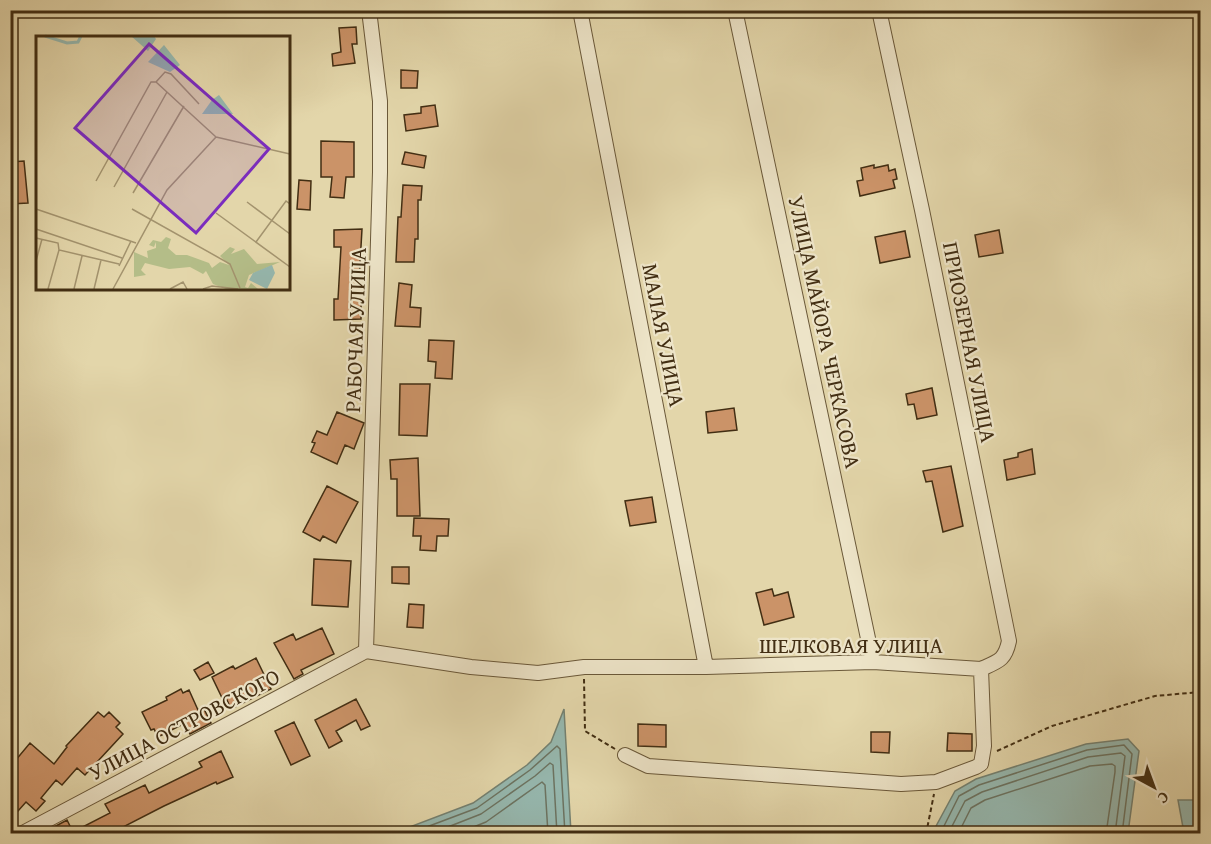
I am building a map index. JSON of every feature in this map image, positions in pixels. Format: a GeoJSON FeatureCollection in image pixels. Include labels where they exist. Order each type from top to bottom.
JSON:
{"type":"FeatureCollection","features":[{"type":"Feature","properties":{"kind":"street","name":"РАБОЧАЯ УЛИЦА"},"geometry":{"type":"LineString","coordinates":[[366,651],[380,172],[380,101],[369,10]]}},
{"type":"Feature","properties":{"kind":"street","name":"МАЛАЯ УЛИЦА"},"geometry":{"type":"LineString","coordinates":[[580,10],[705,667]]}},
{"type":"Feature","properties":{"kind":"street","name":"УЛИЦА МАЙОРА ЧЕРКАСОВА"},"geometry":{"type":"LineString","coordinates":[[735,10],[873,662]]}},
{"type":"Feature","properties":{"kind":"street","name":"ПРИОЗЕРНАЯ УЛИЦА"},"geometry":{"type":"LineString","coordinates":[[879,10],[1009,641],[1007,653],[1000,661],[981,669]]}},
{"type":"Feature","properties":{"kind":"street","name":"ШЕЛКОВАЯ УЛИЦА"},"geometry":{"type":"LineString","coordinates":[[366,651],[471,667],[538,673],[584,668],[873,662],[981,669]]}},
{"type":"Feature","properties":{"kind":"street","name":"УЛИЦА ОСТРОВСКОГО"},"geometry":{"type":"LineString","coordinates":[[21,834],[366,651]]}},
{"type":"Feature","properties":{"kind":"street"},"geometry":{"type":"LineString","coordinates":[[625,755],[648,766],[901,784],[936,782],[981,764],[983,756],[981,669]]}},
{"type":"Feature","properties":{"kind":"path"},"geometry":{"type":"LineString","coordinates":[[584,668],[585,731],[625,755]]}},
{"type":"Feature","properties":{"kind":"path"},"geometry":{"type":"LineString","coordinates":[[983,756],[1052,726],[1155,696],[1200,692]]}},
{"type":"Feature","properties":{"kind":"path"},"geometry":{"type":"LineString","coordinates":[[926,834],[936,782]]}},
{"type":"Feature","properties":{"kind":"water"},"geometry":{"type":"Polygon","coordinates":[[[564,709],[571,833],[398,833],[473,803],[527,765],[551,742],[564,709]]]}},
{"type":"Feature","properties":{"kind":"water"},"geometry":{"type":"Polygon","coordinates":[[[1128,739],[1139,751],[1128,833],[934,833],[955,791],[976,779],[1086,744],[1128,739]]]}},
{"type":"Feature","properties":{"kind":"water"},"geometry":{"type":"Polygon","coordinates":[[[1178,800],[1200,800],[1200,833],[1184,833],[1178,800]]]}},
{"type":"Feature","properties":{"kind":"building"},"geometry":{"type":"Polygon","coordinates":[[[356,27],[357,44],[352,44],[355,63],[333,66],[332,54],[341,52],[339,28],[356,27]]]}},
{"type":"Feature","properties":{"kind":"building"},"geometry":{"type":"Polygon","coordinates":[[[401,70],[418,71],[417,88],[401,88],[401,70]]]}},
{"type":"Feature","properties":{"kind":"building"},"geometry":{"type":"Polygon","coordinates":[[[435,105],[438,126],[406,131],[404,115],[421,113],[421,107],[435,105]]]}},
{"type":"Feature","properties":{"kind":"building"},"geometry":{"type":"Polygon","coordinates":[[[321,141],[354,142],[354,177],[346,177],[344,198],[330,197],[332,177],[321,177],[321,141]]]}},
{"type":"Feature","properties":{"kind":"building"},"geometry":{"type":"Polygon","coordinates":[[[405,152],[426,156],[424,168],[402,164],[405,152]]]}},
{"type":"Feature","properties":{"kind":"building"},"geometry":{"type":"Polygon","coordinates":[[[24,161],[28,203],[10,204],[10,162],[24,161]]]}},
{"type":"Feature","properties":{"kind":"building"},"geometry":{"type":"Polygon","coordinates":[[[874,165],[874,168],[888,165],[889,171],[895,169],[897,179],[893,180],[895,188],[860,196],[857,181],[863,180],[861,168],[874,165]]]}},
{"type":"Feature","properties":{"kind":"building"},"geometry":{"type":"Polygon","coordinates":[[[299,180],[311,181],[310,210],[297,209],[299,180]]]}},
{"type":"Feature","properties":{"kind":"building"},"geometry":{"type":"Polygon","coordinates":[[[403,185],[422,186],[421,200],[418,200],[418,239],[415,239],[414,262],[396,262],[398,217],[401,217],[403,185]]]}},
{"type":"Feature","properties":{"kind":"building"},"geometry":{"type":"Polygon","coordinates":[[[362,229],[358,299],[361,299],[361,319],[334,320],[334,299],[338,299],[341,247],[334,247],[334,230],[362,229]]]}},
{"type":"Feature","properties":{"kind":"building"},"geometry":{"type":"Polygon","coordinates":[[[999,230],[1003,253],[979,257],[975,235],[999,230]]]}},
{"type":"Feature","properties":{"kind":"building"},"geometry":{"type":"Polygon","coordinates":[[[905,231],[910,257],[880,263],[875,237],[905,231]]]}},
{"type":"Feature","properties":{"kind":"building"},"geometry":{"type":"Polygon","coordinates":[[[399,283],[412,285],[410,307],[421,308],[420,327],[395,326],[399,283]]]}},
{"type":"Feature","properties":{"kind":"building"},"geometry":{"type":"Polygon","coordinates":[[[429,340],[454,341],[452,379],[435,378],[436,362],[428,361],[429,340]]]}},
{"type":"Feature","properties":{"kind":"building"},"geometry":{"type":"Polygon","coordinates":[[[400,384],[430,384],[427,436],[399,435],[400,384]]]}},
{"type":"Feature","properties":{"kind":"building"},"geometry":{"type":"Polygon","coordinates":[[[932,388],[937,415],[917,419],[914,404],[908,405],[906,394],[932,388]]]}},
{"type":"Feature","properties":{"kind":"building"},"geometry":{"type":"Polygon","coordinates":[[[734,408],[737,430],[708,433],[706,412],[734,408]]]}},
{"type":"Feature","properties":{"kind":"building"},"geometry":{"type":"Polygon","coordinates":[[[337,412],[364,423],[354,449],[345,445],[337,464],[311,452],[317,431],[327,435],[337,412]]]}},
{"type":"Feature","properties":{"kind":"building"},"geometry":{"type":"Polygon","coordinates":[[[1032,449],[1035,474],[1007,480],[1004,460],[1018,457],[1018,453],[1032,449]]]}},
{"type":"Feature","properties":{"kind":"building"},"geometry":{"type":"Polygon","coordinates":[[[418,458],[420,516],[397,516],[397,479],[391,479],[390,460],[418,458]]]}},
{"type":"Feature","properties":{"kind":"building"},"geometry":{"type":"Polygon","coordinates":[[[951,466],[963,526],[943,532],[932,481],[926,482],[923,471],[951,466]]]}},
{"type":"Feature","properties":{"kind":"building"},"geometry":{"type":"Polygon","coordinates":[[[327,486],[358,502],[336,543],[323,536],[320,541],[303,532],[327,486]]]}},
{"type":"Feature","properties":{"kind":"building"},"geometry":{"type":"Polygon","coordinates":[[[652,497],[656,522],[630,526],[625,501],[652,497]]]}},
{"type":"Feature","properties":{"kind":"building"},"geometry":{"type":"Polygon","coordinates":[[[414,518],[449,519],[448,536],[437,536],[436,551],[420,550],[421,536],[413,536],[414,518]]]}},
{"type":"Feature","properties":{"kind":"building"},"geometry":{"type":"Polygon","coordinates":[[[314,559],[351,561],[348,607],[312,605],[314,559]]]}},
{"type":"Feature","properties":{"kind":"building"},"geometry":{"type":"Polygon","coordinates":[[[392,567],[409,567],[409,584],[392,583],[392,567]]]}},
{"type":"Feature","properties":{"kind":"building"},"geometry":{"type":"Polygon","coordinates":[[[772,589],[774,596],[788,592],[794,617],[764,625],[756,593],[772,589]]]}},
{"type":"Feature","properties":{"kind":"building"},"geometry":{"type":"Polygon","coordinates":[[[409,604],[424,605],[423,628],[407,627],[409,604]]]}},
{"type":"Feature","properties":{"kind":"building"},"geometry":{"type":"Polygon","coordinates":[[[322,628],[334,654],[301,670],[303,674],[294,679],[274,643],[293,634],[296,640],[322,628]]]}},
{"type":"Feature","properties":{"kind":"building"},"geometry":{"type":"Polygon","coordinates":[[[256,658],[271,689],[231,709],[227,700],[224,702],[212,677],[256,658]]]}},
{"type":"Feature","properties":{"kind":"building"},"geometry":{"type":"Polygon","coordinates":[[[208,662],[214,673],[200,680],[194,670],[208,662]]]}},
{"type":"Feature","properties":{"kind":"building"},"geometry":{"type":"Polygon","coordinates":[[[181,689],[183,693],[189,690],[198,710],[203,707],[211,723],[190,734],[185,723],[158,737],[154,729],[151,730],[142,712],[167,700],[166,697],[181,689]]]}},
{"type":"Feature","properties":{"kind":"building"},"geometry":{"type":"Polygon","coordinates":[[[356,699],[370,726],[361,730],[356,720],[336,731],[342,741],[329,748],[315,720],[356,699]]]}},
{"type":"Feature","properties":{"kind":"building"},"geometry":{"type":"Polygon","coordinates":[[[98,712],[104,717],[109,712],[120,723],[116,727],[123,734],[85,775],[77,768],[62,785],[56,780],[41,798],[45,801],[36,811],[26,802],[18,811],[10,805],[10,767],[30,743],[54,764],[66,746],[98,712]]]}},
{"type":"Feature","properties":{"kind":"building"},"geometry":{"type":"Polygon","coordinates":[[[294,722],[310,756],[291,765],[275,731],[294,722]]]}},
{"type":"Feature","properties":{"kind":"building"},"geometry":{"type":"Polygon","coordinates":[[[638,724],[666,725],[666,747],[638,746],[638,724]]]}},
{"type":"Feature","properties":{"kind":"building"},"geometry":{"type":"Polygon","coordinates":[[[871,732],[890,732],[889,753],[871,752],[871,732]]]}},
{"type":"Feature","properties":{"kind":"building"},"geometry":{"type":"Polygon","coordinates":[[[948,733],[972,734],[972,751],[947,751],[948,733]]]}},
{"type":"Feature","properties":{"kind":"building"},"geometry":{"type":"Polygon","coordinates":[[[221,751],[233,777],[217,784],[216,782],[164,806],[119,829],[121,834],[41,834],[67,820],[73,832],[110,813],[105,804],[145,785],[149,793],[202,767],[199,762],[221,751]]]}}]}
